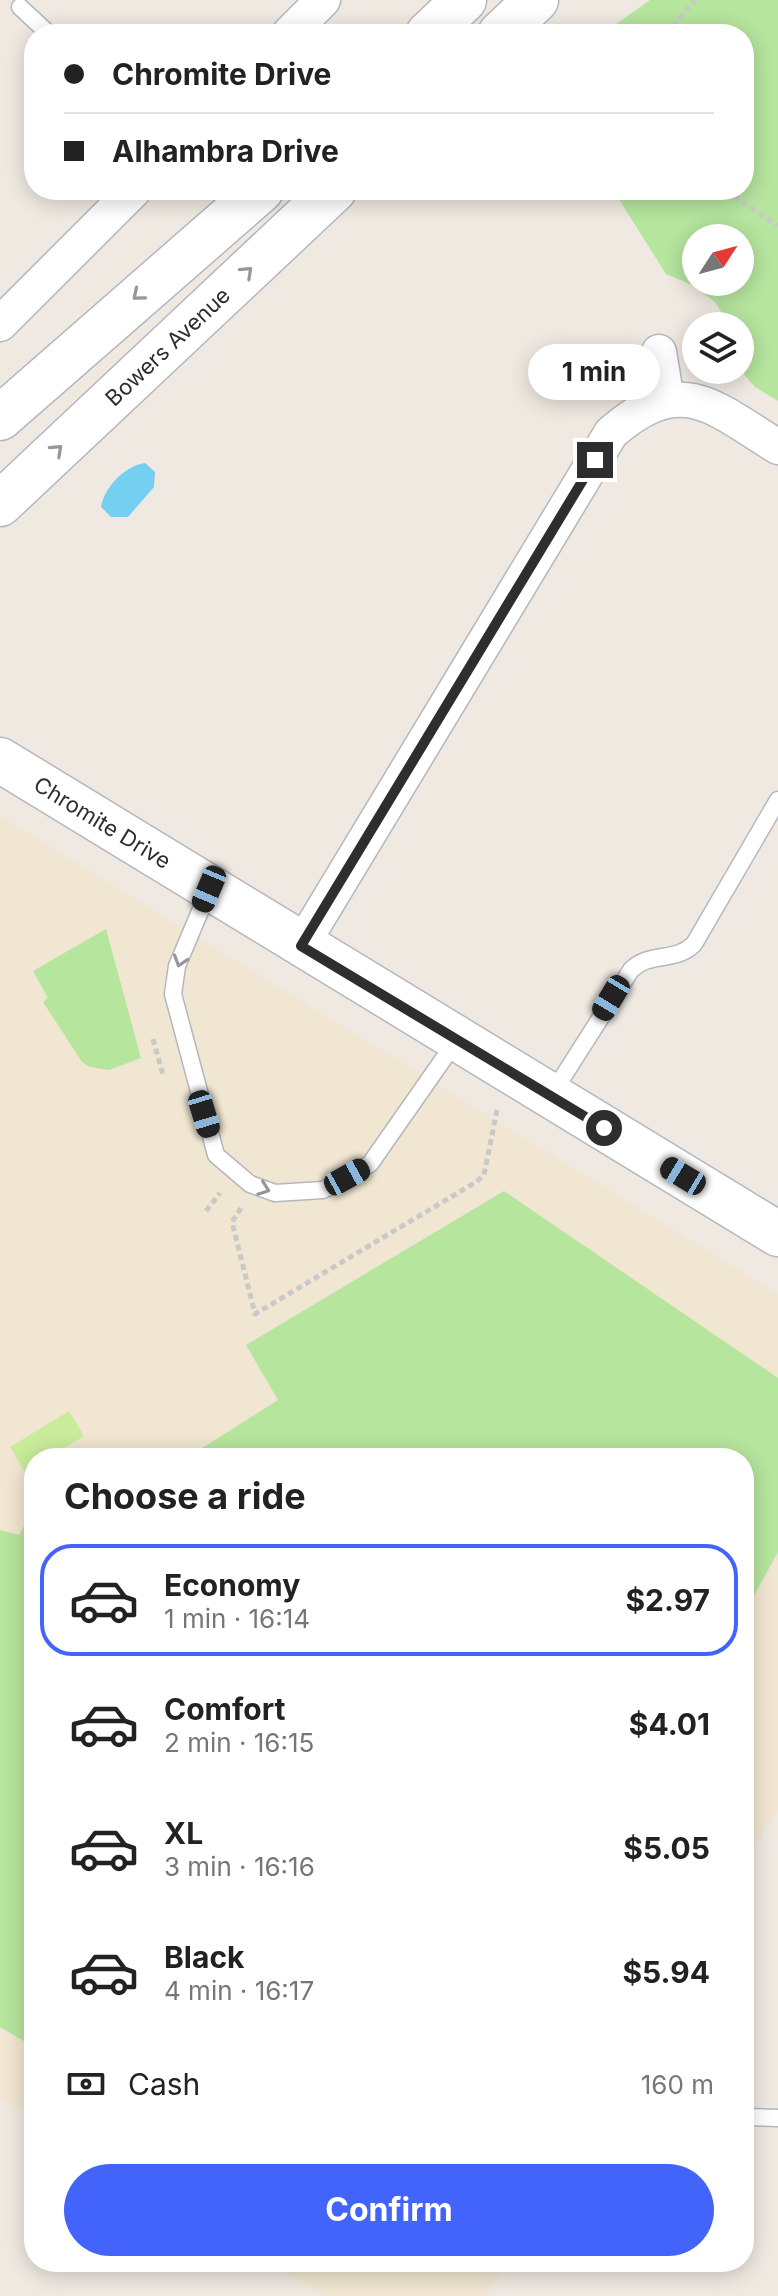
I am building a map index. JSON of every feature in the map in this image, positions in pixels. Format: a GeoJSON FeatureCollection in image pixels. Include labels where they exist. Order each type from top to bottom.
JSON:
{"type":"FeatureCollection","features":[{"type":"Feature","properties":{"kind":"street"},"geometry":{"type":"LineString","coordinates":[[299,24],[323,0]]}},
{"type":"Feature","properties":{"kind":"street"},"geometry":{"type":"LineString","coordinates":[[439,24],[464,0]]}},
{"type":"Feature","properties":{"kind":"street"},"geometry":{"type":"LineString","coordinates":[[511,24],[536,0]]}},
{"type":"Feature","properties":{"kind":"street"},"geometry":{"type":"LineString","coordinates":[[0,324],[124,200]]}},
{"type":"Feature","properties":{"kind":"street"},"geometry":{"type":"LineString","coordinates":[[0,418],[250,200]]}},
{"type":"Feature","properties":{"kind":"street","name":"Bowers Avenue"},"geometry":{"type":"LineString","coordinates":[[0,504],[323,200]]}},
{"type":"Feature","properties":{"kind":"street"},"geometry":{"type":"LineString","coordinates":[[659,352],[667,400]]}},
{"type":"Feature","properties":{"kind":"street"},"geometry":{"type":"LineString","coordinates":[[301,946],[611,433],[636,411],[667,400],[685,399],[714,406],[778,447]]}},
{"type":"Feature","properties":{"kind":"street","name":"Chromite Drive"},"geometry":{"type":"LineString","coordinates":[[0,760],[778,1234]]}},
{"type":"Feature","properties":{"kind":"lane"},"geometry":{"type":"LineString","coordinates":[[20,7],[38,24]]}},
{"type":"Feature","properties":{"kind":"lane"},"geometry":{"type":"LineString","coordinates":[[551,1096],[631,970],[649,958],[685,953],[694,944],[778,800]]}},
{"type":"Feature","properties":{"kind":"lane"},"geometry":{"type":"LineString","coordinates":[[209,889],[177,966],[173,994],[216,1155],[250,1184],[275,1193],[323,1190],[370,1164],[457,1039]]}},
{"type":"Feature","properties":{"kind":"lane"},"geometry":{"type":"LineString","coordinates":[[754,2117],[778,2118]]}},
{"type":"Feature","properties":{"kind":"path"},"geometry":{"type":"LineString","coordinates":[[675,24],[695,0]]}},
{"type":"Feature","properties":{"kind":"path"},"geometry":{"type":"LineString","coordinates":[[740,200],[778,226]]}},
{"type":"Feature","properties":{"kind":"path"},"geometry":{"type":"LineString","coordinates":[[153,1039],[164,1077]]}},
{"type":"Feature","properties":{"kind":"path"},"geometry":{"type":"LineString","coordinates":[[232,1222],[255,1314],[476,1182],[484,1175],[497,1109]]}},
{"type":"Feature","properties":{"kind":"shaded area"},"geometry":{"type":"Polygon","coordinates":[[[0,816],[778,1294],[778,1809],[754,1849],[754,1448],[24,1448],[24,2112],[0,2097],[0,816]]]}},
{"type":"Feature","properties":{"kind":"shaded area"},"geometry":{"type":"Polygon","coordinates":[[[285,2272],[500,2272],[485,2296],[325,2296],[285,2272]]]}},
{"type":"Feature","properties":{"kind":"green space"},"geometry":{"type":"Polygon","coordinates":[[[650,0],[778,0],[778,401],[752,384],[754,312],[721,312],[707,296],[754,296],[754,224],[682,224],[682,281],[666,274],[619,200],[754,200],[754,24],[616,24],[650,0]]]}},
{"type":"Feature","properties":{"kind":"green space"},"geometry":{"type":"Polygon","coordinates":[[[106,929],[141,1058],[109,1070],[90,1067],[82,1062],[43,1002],[48,998],[33,971],[106,929]]]}},
{"type":"Feature","properties":{"kind":"green space"},"geometry":{"type":"Polygon","coordinates":[[[504,1191],[778,1378],[778,1552],[754,1596],[754,1448],[202,1448],[278,1400],[246,1345],[504,1191]]]}},
{"type":"Feature","properties":{"kind":"green space"},"geometry":{"type":"Polygon","coordinates":[[[69,1411],[84,1436],[64,1448],[24,1448],[24,1470],[10,1447],[69,1411]]]}},
{"type":"Feature","properties":{"kind":"green space"},"geometry":{"type":"Polygon","coordinates":[[[24,1526],[24,2041],[0,2027],[0,1530],[19,1535],[24,1526]]]}},
{"type":"Feature","properties":{"kind":"water"},"geometry":{"type":"Polygon","coordinates":[[[145,463],[155,472],[154,487],[128,517],[111,517],[101,507],[106,493],[123,473],[145,463]]]}},
{"type":"Feature","properties":{"kind":"route"},"geometry":{"type":"LineString","coordinates":[[595,460],[301,946],[604,1128]]}}]}
